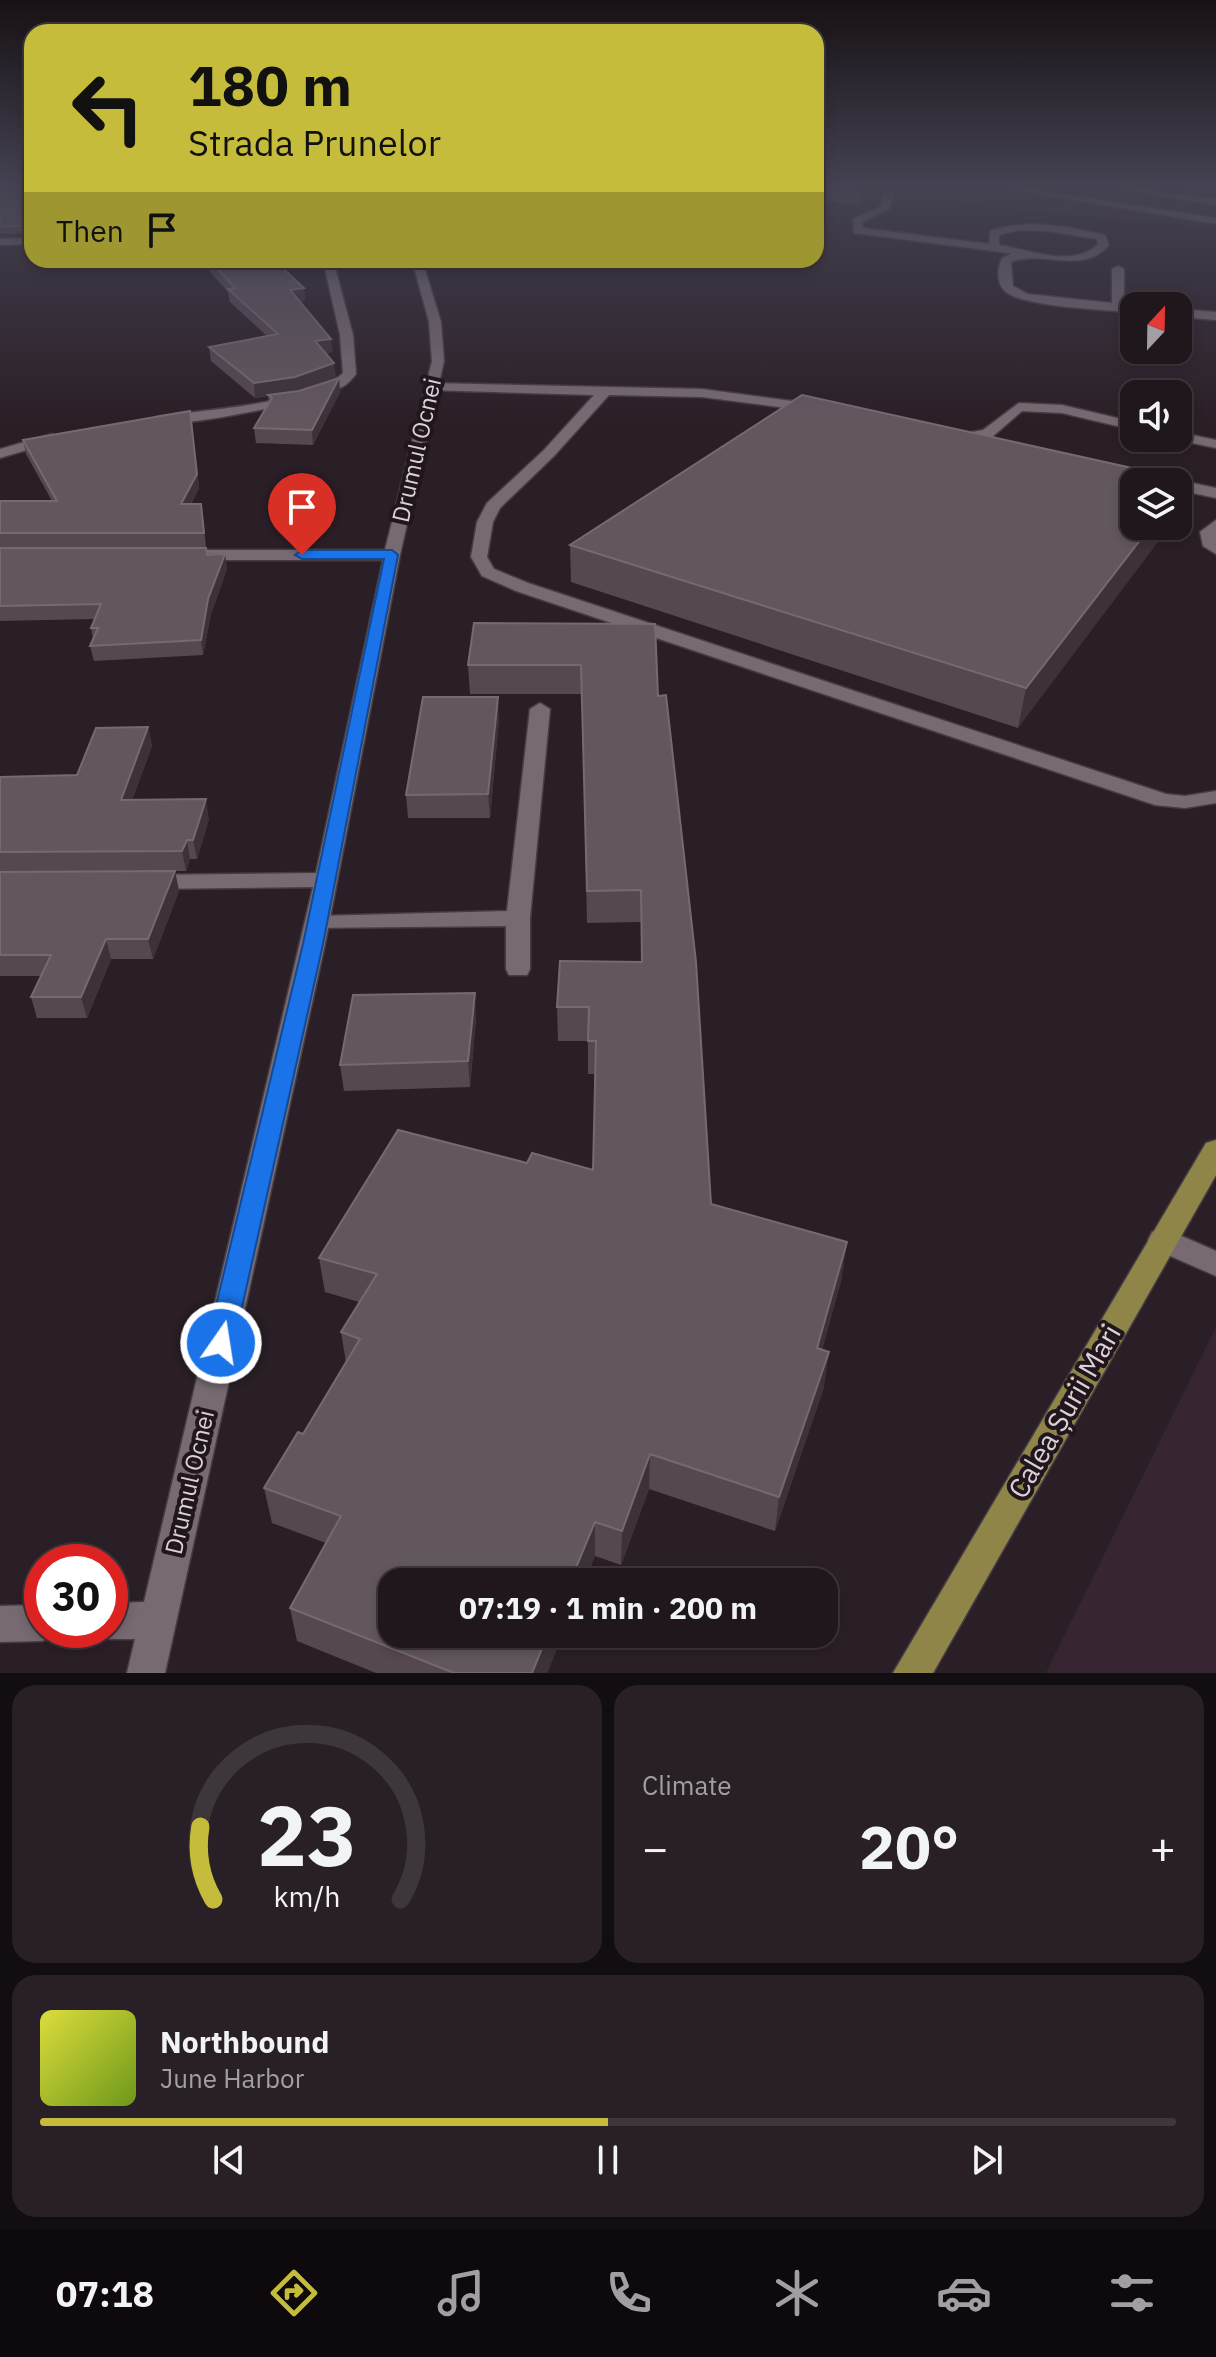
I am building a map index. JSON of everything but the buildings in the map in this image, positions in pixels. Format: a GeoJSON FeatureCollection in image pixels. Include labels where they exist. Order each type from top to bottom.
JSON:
{"type":"FeatureCollection","features":[{"type":"Feature","properties":{"kind":"main road","name":"Calea Șurii Mari"},"geometry":{"type":"LineString","coordinates":[[912,1673],[1216,1150]]}},
{"type":"Feature","properties":{"kind":"street"},"geometry":{"type":"LineString","coordinates":[[1005,264],[1008,288],[1025,297],[1118,308],[1118,269]]}},
{"type":"Feature","properties":{"kind":"street"},"geometry":{"type":"LineString","coordinates":[[151,422],[300,398],[343,383],[349,375],[349,365],[330,268]]}},
{"type":"Feature","properties":{"kind":"street","name":"Drumul Ocnei"},"geometry":{"type":"LineString","coordinates":[[146,1673],[317,923],[392,555],[432,387],[439,347],[431,297],[420,268]]}},
{"type":"Feature","properties":{"kind":"street"},"geometry":{"type":"LineString","coordinates":[[1192,314],[1216,316]]}},
{"type":"Feature","properties":{"kind":"street"},"geometry":{"type":"LineString","coordinates":[[432,387],[733,395],[833,411]]}},
{"type":"Feature","properties":{"kind":"street"},"geometry":{"type":"LineString","coordinates":[[606,390],[549,453],[493,506],[485,522],[479,557],[488,572],[522,587],[1163,800],[1185,802],[1216,797]]}},
{"type":"Feature","properties":{"kind":"street"},"geometry":{"type":"LineString","coordinates":[[975,438],[987,434],[1019,407],[1062,409],[1120,423]]}},
{"type":"Feature","properties":{"kind":"street"},"geometry":{"type":"LineString","coordinates":[[0,454],[62,436]]}},
{"type":"Feature","properties":{"kind":"street"},"geometry":{"type":"LineString","coordinates":[[944,438],[975,438],[1004,445]]}},
{"type":"Feature","properties":{"kind":"street"},"geometry":{"type":"LineString","coordinates":[[1192,439],[1216,444]]}},
{"type":"Feature","properties":{"kind":"street"},"geometry":{"type":"LineString","coordinates":[[1192,488],[1216,493]]}},
{"type":"Feature","properties":{"kind":"street"},"geometry":{"type":"LineString","coordinates":[[1216,525],[1208,532],[1209,543],[1216,549]]}},
{"type":"Feature","properties":{"kind":"street"},"geometry":{"type":"LineString","coordinates":[[158,555],[392,555]]}},
{"type":"Feature","properties":{"kind":"street"},"geometry":{"type":"LineString","coordinates":[[518,969],[518,918],[540,709]]}},
{"type":"Feature","properties":{"kind":"street"},"geometry":{"type":"LineString","coordinates":[[127,882],[326,880]]}},
{"type":"Feature","properties":{"kind":"street"},"geometry":{"type":"LineString","coordinates":[[317,923],[518,918]]}},
{"type":"Feature","properties":{"kind":"street"},"geometry":{"type":"LineString","coordinates":[[1163,1240],[1216,1264]]}},
{"type":"Feature","properties":{"kind":"street"},"geometry":{"type":"LineString","coordinates":[[128,1621],[157,1620]]}},
{"type":"Feature","properties":{"kind":"street"},"geometry":{"type":"LineString","coordinates":[[0,1624],[24,1623]]}},
{"type":"Feature","properties":{"kind":"shaded area"},"geometry":{"type":"Polygon","coordinates":[[[1216,1327],[1216,1673],[1046,1673],[1216,1327]]]}},
{"type":"Feature","properties":{"kind":"route"},"geometry":{"type":"LineString","coordinates":[[221,1343],[313,944],[392,555],[302,555]]}}]}
